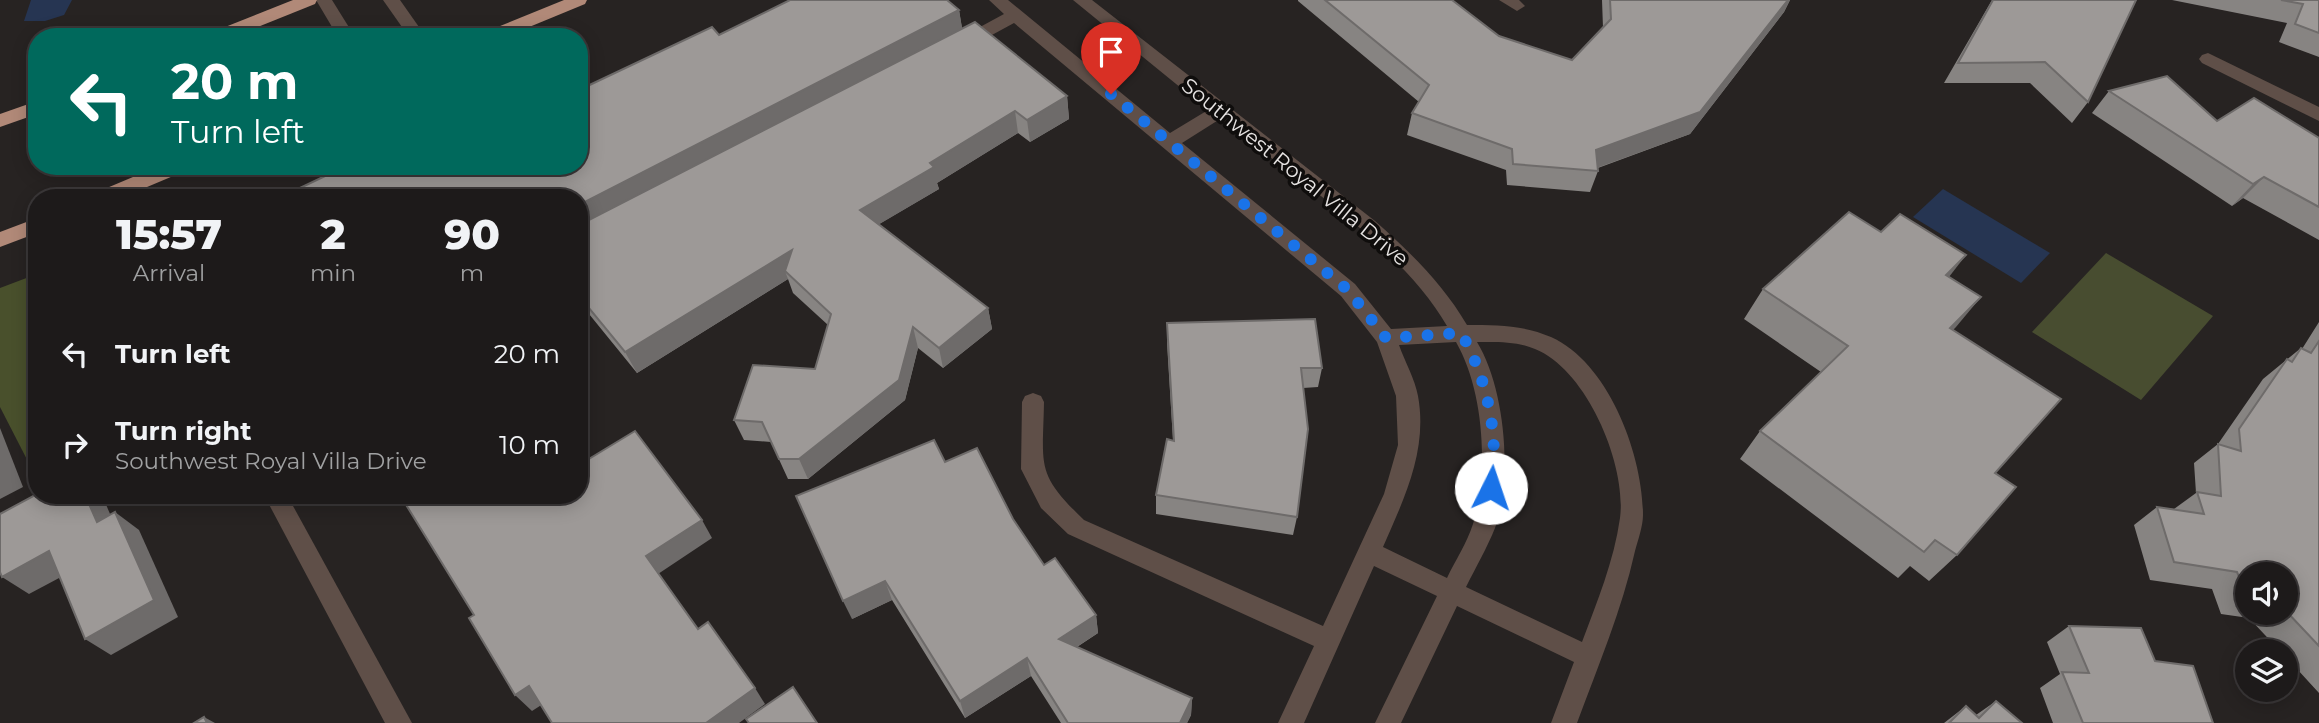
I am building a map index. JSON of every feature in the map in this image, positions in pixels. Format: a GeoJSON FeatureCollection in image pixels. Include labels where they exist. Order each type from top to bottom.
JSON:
{"type":"FeatureCollection","features":[{"type":"Feature","properties":{"kind":"highway"},"geometry":{"type":"LineString","coordinates":[[239,28],[309,0]]}},
{"type":"Feature","properties":{"kind":"highway"},"geometry":{"type":"LineString","coordinates":[[511,28],[579,0]]}},
{"type":"Feature","properties":{"kind":"highway"},"geometry":{"type":"LineString","coordinates":[[0,121],[28,110]]}},
{"type":"Feature","properties":{"kind":"highway"},"geometry":{"type":"LineString","coordinates":[[125,189],[157,175]]}},
{"type":"Feature","properties":{"kind":"highway"},"geometry":{"type":"LineString","coordinates":[[0,240],[28,229]]}},
{"type":"Feature","properties":{"kind":"street"},"geometry":{"type":"LineString","coordinates":[[324,0],[341,28]]}},
{"type":"Feature","properties":{"kind":"street"},"geometry":{"type":"LineString","coordinates":[[391,0],[411,28]]}},
{"type":"Feature","properties":{"kind":"street"},"geometry":{"type":"LineString","coordinates":[[997,0],[1348,290],[1386,338],[1407,396],[1409,445],[1395,494],[1291,723]]}},
{"type":"Feature","properties":{"kind":"street","name":"Southwest Royal Villa Drive"},"geometry":{"type":"LineString","coordinates":[[1081,0],[1405,259],[1445,305],[1473,354],[1490,415],[1494,470],[1484,526],[1388,723]]}},
{"type":"Feature","properties":{"kind":"street"},"geometry":{"type":"LineString","coordinates":[[943,54],[1016,15]]}},
{"type":"Feature","properties":{"kind":"street"},"geometry":{"type":"LineString","coordinates":[[2208,59],[2319,115]]}},
{"type":"Feature","properties":{"kind":"street"},"geometry":{"type":"LineString","coordinates":[[1169,142],[1220,110]]}},
{"type":"Feature","properties":{"kind":"street"},"geometry":{"type":"LineString","coordinates":[[1386,338],[1461,333],[1516,334],[1546,344],[1581,371],[1608,412],[1625,458],[1632,516],[1616,584],[1564,723]]}},
{"type":"Feature","properties":{"kind":"street"},"geometry":{"type":"LineString","coordinates":[[1033,402],[1032,469],[1049,500],[1076,527],[1329,641]]}},
{"type":"Feature","properties":{"kind":"street"},"geometry":{"type":"LineString","coordinates":[[280,504],[399,723]]}},
{"type":"Feature","properties":{"kind":"street"},"geometry":{"type":"LineString","coordinates":[[1369,552],[1589,657]]}},
{"type":"Feature","properties":{"kind":"green space"},"geometry":{"type":"Polygon","coordinates":[[[2106,253],[2213,316],[2141,400],[2032,332],[2106,253]]]}},
{"type":"Feature","properties":{"kind":"green space"},"geometry":{"type":"Polygon","coordinates":[[[28,277],[28,461],[0,407],[0,288],[28,277]]]}},
{"type":"Feature","properties":{"kind":"water"},"geometry":{"type":"Polygon","coordinates":[[[31,0],[72,0],[64,15],[45,21],[24,21],[31,0]]]}},
{"type":"Feature","properties":{"kind":"water"},"geometry":{"type":"Polygon","coordinates":[[[1943,189],[2050,253],[2021,283],[1913,217],[1943,189]]]}},
{"type":"Feature","properties":{"kind":"building"},"geometry":{"type":"Polygon","coordinates":[[[790,0],[947,0],[959,10],[588,200],[588,189],[298,189],[327,175],[588,175],[588,86],[712,27],[719,35],[790,0]]]}},
{"type":"Feature","properties":{"kind":"building"},"geometry":{"type":"Polygon","coordinates":[[[1325,0],[1452,0],[1499,36],[1572,60],[1611,19],[1610,0],[1788,0],[1700,112],[1596,150],[1598,171],[1513,164],[1512,149],[1412,113],[1429,85],[1325,0]]]}},
{"type":"Feature","properties":{"kind":"building"},"geometry":{"type":"Polygon","coordinates":[[[1993,0],[2136,0],[2088,102],[2045,62],[1958,63],[1993,0]]]}},
{"type":"Feature","properties":{"kind":"building"},"geometry":{"type":"Polygon","coordinates":[[[2281,0],[2319,0],[2319,33],[2295,24],[2303,4],[2281,0]]]}},
{"type":"Feature","properties":{"kind":"building"},"geometry":{"type":"Polygon","coordinates":[[[975,22],[1067,96],[1027,120],[1015,111],[930,163],[934,167],[860,210],[988,308],[939,348],[913,327],[899,380],[799,459],[779,459],[762,422],[734,420],[753,365],[815,369],[831,314],[785,271],[792,250],[625,352],[588,307],[588,220],[975,22]]]}},
{"type":"Feature","properties":{"kind":"building"},"geometry":{"type":"Polygon","coordinates":[[[2167,76],[2217,121],[2254,98],[2319,138],[2319,207],[2264,177],[2253,184],[2109,91],[2167,76]]]}},
{"type":"Feature","properties":{"kind":"building"},"geometry":{"type":"Polygon","coordinates":[[[1849,212],[1881,232],[1900,214],[1966,255],[1946,275],[1981,297],[1950,328],[2061,399],[1995,473],[2016,487],[1957,555],[1935,540],[1924,552],[1760,431],[1848,346],[1763,289],[1849,212]]]}},
{"type":"Feature","properties":{"kind":"building"},"geometry":{"type":"Polygon","coordinates":[[[1315,319],[1322,368],[1301,368],[1308,429],[1297,517],[1156,495],[1167,439],[1174,441],[1167,323],[1315,319]]]}},
{"type":"Feature","properties":{"kind":"building"},"geometry":{"type":"Polygon","coordinates":[[[2319,341],[2319,646],[2298,624],[2298,562],[2235,562],[2235,572],[2174,562],[2157,507],[2204,514],[2197,492],[2221,496],[2218,444],[2241,451],[2239,429],[2287,359],[2292,362],[2301,348],[2311,353],[2319,341]]]}},
{"type":"Feature","properties":{"kind":"building"},"geometry":{"type":"Polygon","coordinates":[[[635,431],[702,520],[646,556],[698,629],[708,622],[755,688],[706,723],[552,723],[529,686],[515,695],[469,618],[474,615],[406,504],[588,504],[588,460],[635,431]]]}},
{"type":"Feature","properties":{"kind":"building"},"geometry":{"type":"Polygon","coordinates":[[[934,440],[945,462],[977,448],[1013,519],[1044,565],[1055,558],[1096,615],[1059,639],[1192,698],[1180,723],[1068,723],[1027,658],[960,701],[885,581],[843,601],[796,496],[934,440]]]}},
{"type":"Feature","properties":{"kind":"building"},"geometry":{"type":"Polygon","coordinates":[[[28,499],[28,504],[89,504],[97,522],[115,512],[154,600],[85,639],[49,551],[2,577],[0,514],[28,499]]]}},
{"type":"Feature","properties":{"kind":"building"},"geometry":{"type":"Polygon","coordinates":[[[2069,626],[2141,628],[2155,661],[2193,666],[2213,723],[2083,723],[2062,672],[2089,673],[2069,626]]]}},
{"type":"Feature","properties":{"kind":"building"},"geometry":{"type":"Polygon","coordinates":[[[793,687],[817,723],[749,723],[746,719],[793,687]]]}},
{"type":"Feature","properties":{"kind":"building"},"geometry":{"type":"Polygon","coordinates":[[[1996,701],[2022,723],[1949,723],[1966,706],[1979,718],[1996,701]]]}},
{"type":"Feature","properties":{"kind":"building"},"geometry":{"type":"Polygon","coordinates":[[[204,717],[207,723],[194,723],[204,717]]]}},
{"type":"Feature","properties":{"kind":"route"},"geometry":{"type":"LineString","coordinates":[[1111,94],[1348,290],[1386,338],[1461,333],[1473,354],[1490,415],[1494,470],[1491,488]]}}]}
